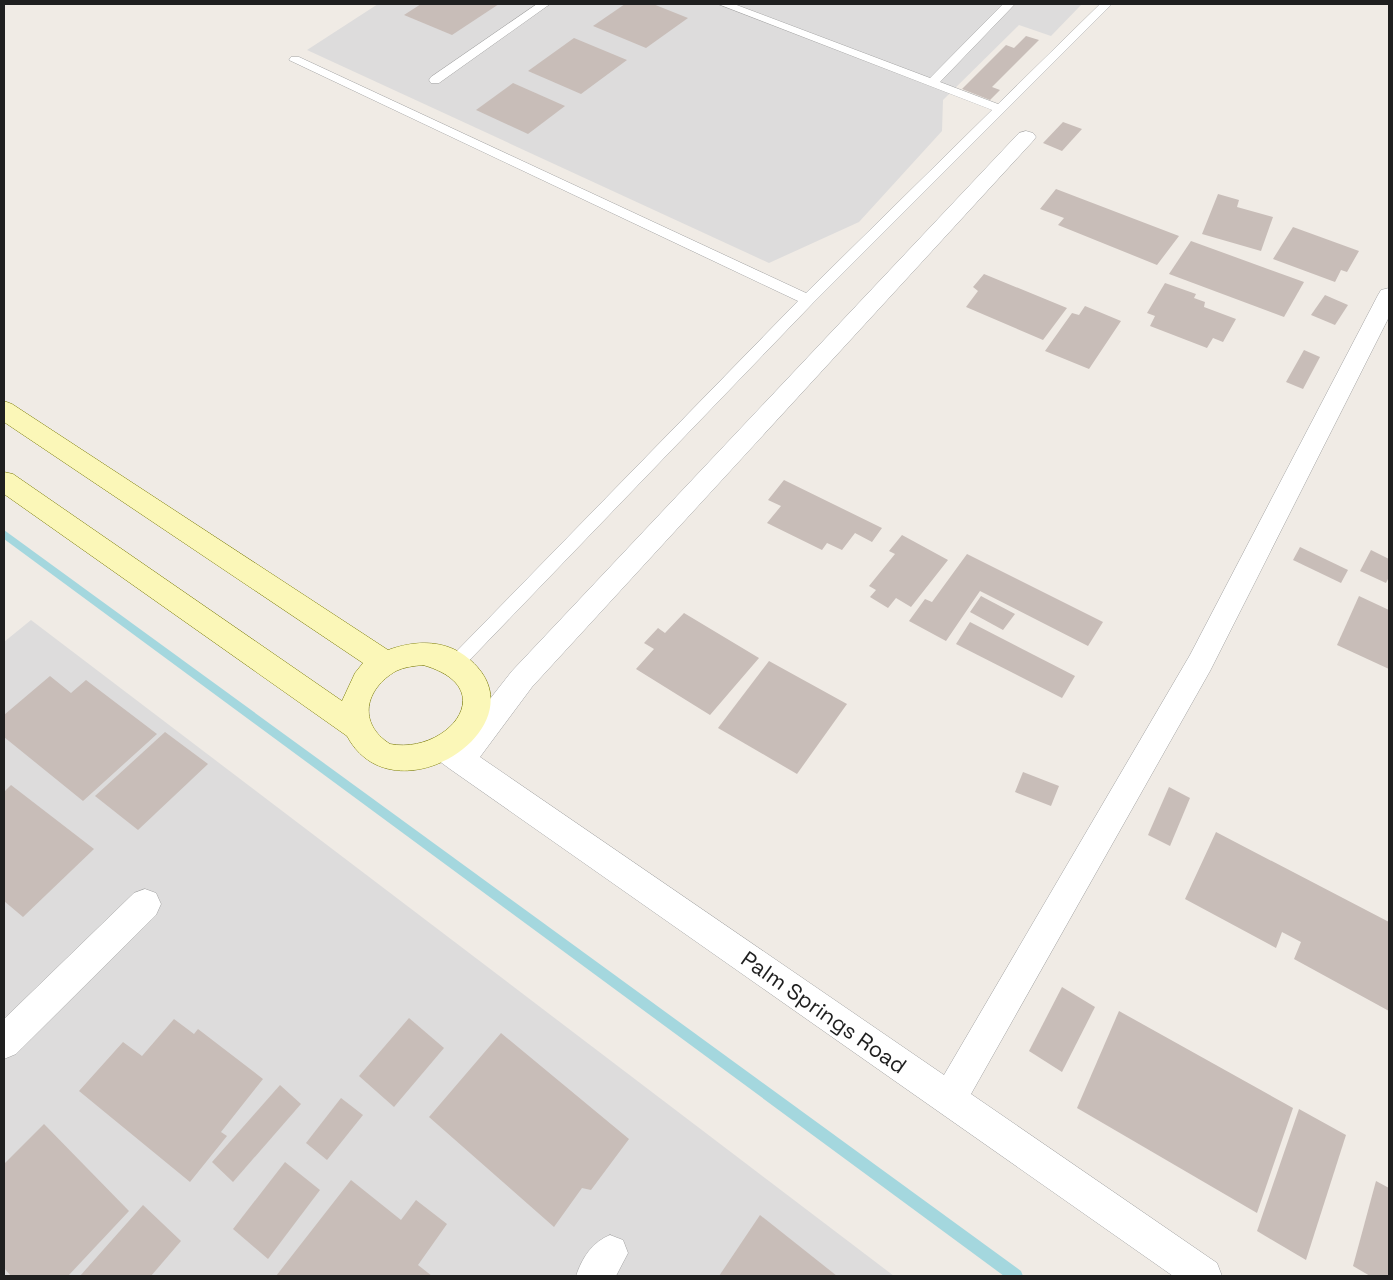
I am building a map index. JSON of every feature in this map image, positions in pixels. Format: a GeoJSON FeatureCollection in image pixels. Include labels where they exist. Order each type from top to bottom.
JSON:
{"type":"FeatureCollection","features":[{"type":"Feature","properties":{"kind":"street"},"geometry":{"type":"LineString","coordinates":[[452,754],[472,720],[477,703],[476,688],[469,673],[456,662],[441,655],[422,653],[404,656],[385,663],[371,674],[359,691],[353,709],[356,727],[365,743],[381,754],[401,759],[452,754],[1026,137]]}},
{"type":"Feature","properties":{"kind":"street"},"geometry":{"type":"LineString","coordinates":[[949,1099],[1200,663],[1389,295]]}},
{"type":"Feature","properties":{"kind":"street"},"geometry":{"type":"LineString","coordinates":[[4,410],[385,663]]}},
{"type":"Feature","properties":{"kind":"street"},"geometry":{"type":"LineString","coordinates":[[4,482],[356,727]]}},
{"type":"Feature","properties":{"kind":"street","name":"Palm Springs Road"},"geometry":{"type":"LineString","coordinates":[[452,754],[1204,1276]]}},
{"type":"Feature","properties":{"kind":"street"},"geometry":{"type":"LineString","coordinates":[[4,1042],[145,904]]}},
{"type":"Feature","properties":{"kind":"lane"},"geometry":{"type":"LineString","coordinates":[[435,80],[544,4]]}},
{"type":"Feature","properties":{"kind":"lane"},"geometry":{"type":"LineString","coordinates":[[724,4],[1000,109]]}},
{"type":"Feature","properties":{"kind":"lane"},"geometry":{"type":"LineString","coordinates":[[932,83],[1009,4]]}},
{"type":"Feature","properties":{"kind":"lane"},"geometry":{"type":"LineString","coordinates":[[456,662],[808,300],[1106,4]]}},
{"type":"Feature","properties":{"kind":"lane"},"geometry":{"type":"LineString","coordinates":[[296,60],[808,300]]}},
{"type":"Feature","properties":{"kind":"shaded area"},"geometry":{"type":"Polygon","coordinates":[[[378,4],[1082,4],[1051,36],[1019,25],[943,100],[942,131],[859,222],[769,263],[307,50],[378,4]]]}},
{"type":"Feature","properties":{"kind":"shaded area"},"geometry":{"type":"Polygon","coordinates":[[[31,620],[894,1276],[4,1276],[4,642],[31,620]]]}},
{"type":"Feature","properties":{"kind":"building"},"geometry":{"type":"Polygon","coordinates":[[[421,4],[499,4],[452,35],[404,15],[421,4]]]}},
{"type":"Feature","properties":{"kind":"building"},"geometry":{"type":"Polygon","coordinates":[[[625,4],[653,4],[688,18],[646,48],[593,26],[625,4]]]}},
{"type":"Feature","properties":{"kind":"building"},"geometry":{"type":"Polygon","coordinates":[[[1026,36],[1039,40],[992,87],[1000,90],[990,100],[962,89],[1006,45],[1014,48],[1026,36]]]}},
{"type":"Feature","properties":{"kind":"building"},"geometry":{"type":"Polygon","coordinates":[[[574,38],[627,60],[581,94],[528,71],[574,38]]]}},
{"type":"Feature","properties":{"kind":"building"},"geometry":{"type":"Polygon","coordinates":[[[513,83],[565,106],[528,134],[476,110],[513,83]]]}},
{"type":"Feature","properties":{"kind":"building"},"geometry":{"type":"Polygon","coordinates":[[[1063,122],[1082,129],[1062,151],[1043,143],[1063,122]]]}},
{"type":"Feature","properties":{"kind":"building"},"geometry":{"type":"Polygon","coordinates":[[[1056,189],[1179,236],[1157,265],[1058,225],[1064,218],[1040,209],[1056,189]]]}},
{"type":"Feature","properties":{"kind":"building"},"geometry":{"type":"Polygon","coordinates":[[[1218,194],[1239,200],[1237,207],[1273,217],[1261,251],[1202,234],[1218,194]]]}},
{"type":"Feature","properties":{"kind":"building"},"geometry":{"type":"Polygon","coordinates":[[[1293,227],[1359,251],[1347,272],[1341,270],[1335,282],[1273,259],[1293,227]]]}},
{"type":"Feature","properties":{"kind":"building"},"geometry":{"type":"Polygon","coordinates":[[[1191,241],[1304,282],[1284,317],[1169,274],[1191,241]]]}},
{"type":"Feature","properties":{"kind":"building"},"geometry":{"type":"Polygon","coordinates":[[[984,274],[1067,308],[1043,340],[966,307],[978,291],[973,287],[984,274]]]}},
{"type":"Feature","properties":{"kind":"building"},"geometry":{"type":"Polygon","coordinates":[[[1165,283],[1196,294],[1194,298],[1205,302],[1204,307],[1236,319],[1223,342],[1213,338],[1207,348],[1150,326],[1155,316],[1147,313],[1165,283]]]}},
{"type":"Feature","properties":{"kind":"building"},"geometry":{"type":"Polygon","coordinates":[[[1325,295],[1348,305],[1335,325],[1311,315],[1325,295]]]}},
{"type":"Feature","properties":{"kind":"building"},"geometry":{"type":"Polygon","coordinates":[[[1085,306],[1121,321],[1089,369],[1045,351],[1072,313],[1079,315],[1085,306]]]}},
{"type":"Feature","properties":{"kind":"building"},"geometry":{"type":"Polygon","coordinates":[[[1304,350],[1320,357],[1303,389],[1286,382],[1304,350]]]}},
{"type":"Feature","properties":{"kind":"building"},"geometry":{"type":"Polygon","coordinates":[[[784,480],[882,528],[872,542],[855,533],[842,550],[827,543],[822,550],[767,523],[781,506],[768,500],[784,480]]]}},
{"type":"Feature","properties":{"kind":"building"},"geometry":{"type":"Polygon","coordinates":[[[902,535],[948,560],[911,607],[896,598],[888,608],[870,597],[876,590],[869,586],[895,554],[889,551],[902,535]]]}},
{"type":"Feature","properties":{"kind":"building"},"geometry":{"type":"Polygon","coordinates":[[[1300,547],[1348,570],[1341,583],[1293,560],[1300,547]]]}},
{"type":"Feature","properties":{"kind":"building"},"geometry":{"type":"Polygon","coordinates":[[[1371,550],[1389,559],[1389,577],[1386,583],[1360,571],[1371,550]]]}},
{"type":"Feature","properties":{"kind":"building"},"geometry":{"type":"Polygon","coordinates":[[[967,554],[1103,622],[1088,646],[980,591],[946,641],[909,621],[925,599],[932,602],[967,554]]]}},
{"type":"Feature","properties":{"kind":"building"},"geometry":{"type":"Polygon","coordinates":[[[981,596],[1015,614],[1003,630],[970,612],[981,596]]]}},
{"type":"Feature","properties":{"kind":"building"},"geometry":{"type":"Polygon","coordinates":[[[1359,596],[1389,610],[1389,669],[1337,645],[1359,596]]]}},
{"type":"Feature","properties":{"kind":"building"},"geometry":{"type":"Polygon","coordinates":[[[684,613],[759,658],[710,715],[636,669],[654,649],[644,643],[658,628],[665,633],[684,613]]]}},
{"type":"Feature","properties":{"kind":"building"},"geometry":{"type":"Polygon","coordinates":[[[970,622],[1075,676],[1062,698],[956,644],[970,622]]]}},
{"type":"Feature","properties":{"kind":"building"},"geometry":{"type":"Polygon","coordinates":[[[769,661],[847,704],[797,774],[718,728],[769,661]]]}},
{"type":"Feature","properties":{"kind":"building"},"geometry":{"type":"Polygon","coordinates":[[[50,676],[71,693],[86,680],[157,734],[83,801],[4,737],[4,715],[50,676]]]}},
{"type":"Feature","properties":{"kind":"building"},"geometry":{"type":"Polygon","coordinates":[[[165,732],[208,764],[138,830],[95,796],[165,732]]]}},
{"type":"Feature","properties":{"kind":"building"},"geometry":{"type":"Polygon","coordinates":[[[1023,772],[1059,786],[1051,806],[1015,792],[1023,772]]]}},
{"type":"Feature","properties":{"kind":"building"},"geometry":{"type":"Polygon","coordinates":[[[11,785],[94,849],[23,917],[4,901],[4,792],[11,785]]]}},
{"type":"Feature","properties":{"kind":"building"},"geometry":{"type":"Polygon","coordinates":[[[1169,787],[1190,798],[1170,846],[1148,835],[1169,787]]]}},
{"type":"Feature","properties":{"kind":"building"},"geometry":{"type":"Polygon","coordinates":[[[1216,832],[1389,922],[1389,1011],[1294,959],[1301,942],[1282,932],[1276,948],[1185,899],[1216,832]]]}},
{"type":"Feature","properties":{"kind":"building"},"geometry":{"type":"Polygon","coordinates":[[[1062,987],[1095,1007],[1062,1072],[1029,1051],[1062,987]]]}},
{"type":"Feature","properties":{"kind":"building"},"geometry":{"type":"Polygon","coordinates":[[[1119,1011],[1293,1108],[1257,1213],[1077,1108],[1119,1011]]]}},
{"type":"Feature","properties":{"kind":"building"},"geometry":{"type":"Polygon","coordinates":[[[409,1018],[444,1048],[394,1107],[359,1076],[409,1018]]]}},
{"type":"Feature","properties":{"kind":"building"},"geometry":{"type":"Polygon","coordinates":[[[174,1019],[194,1034],[198,1029],[263,1079],[221,1132],[227,1136],[190,1182],[79,1091],[123,1042],[142,1056],[174,1019]]]}},
{"type":"Feature","properties":{"kind":"building"},"geometry":{"type":"Polygon","coordinates":[[[501,1033],[629,1139],[591,1190],[582,1188],[554,1227],[429,1117],[501,1033]]]}},
{"type":"Feature","properties":{"kind":"building"},"geometry":{"type":"Polygon","coordinates":[[[280,1085],[301,1104],[233,1182],[212,1162],[280,1085]]]}},
{"type":"Feature","properties":{"kind":"building"},"geometry":{"type":"Polygon","coordinates":[[[341,1098],[363,1115],[327,1160],[306,1143],[341,1098]]]}},
{"type":"Feature","properties":{"kind":"building"},"geometry":{"type":"Polygon","coordinates":[[[1299,1109],[1346,1135],[1306,1260],[1257,1231],[1299,1109]]]}},
{"type":"Feature","properties":{"kind":"building"},"geometry":{"type":"Polygon","coordinates":[[[44,1124],[129,1211],[68,1276],[11,1276],[4,1268],[4,1164],[44,1124]]]}},
{"type":"Feature","properties":{"kind":"building"},"geometry":{"type":"Polygon","coordinates":[[[285,1162],[320,1190],[268,1259],[233,1229],[285,1162]]]}},
{"type":"Feature","properties":{"kind":"building"},"geometry":{"type":"Polygon","coordinates":[[[351,1180],[401,1220],[416,1200],[447,1224],[418,1265],[432,1276],[276,1276],[351,1180]]]}},
{"type":"Feature","properties":{"kind":"building"},"geometry":{"type":"Polygon","coordinates":[[[1376,1181],[1389,1188],[1389,1276],[1370,1276],[1353,1266],[1376,1181]]]}},
{"type":"Feature","properties":{"kind":"building"},"geometry":{"type":"Polygon","coordinates":[[[143,1205],[181,1241],[151,1276],[80,1276],[143,1205]]]}},
{"type":"Feature","properties":{"kind":"building"},"geometry":{"type":"Polygon","coordinates":[[[760,1215],[837,1276],[719,1276],[760,1215]]]}},
{"type":"Feature","properties":{"kind":"waterway"},"geometry":{"type":"LineString","coordinates":[[4,534],[1016,1276]]}}]}
